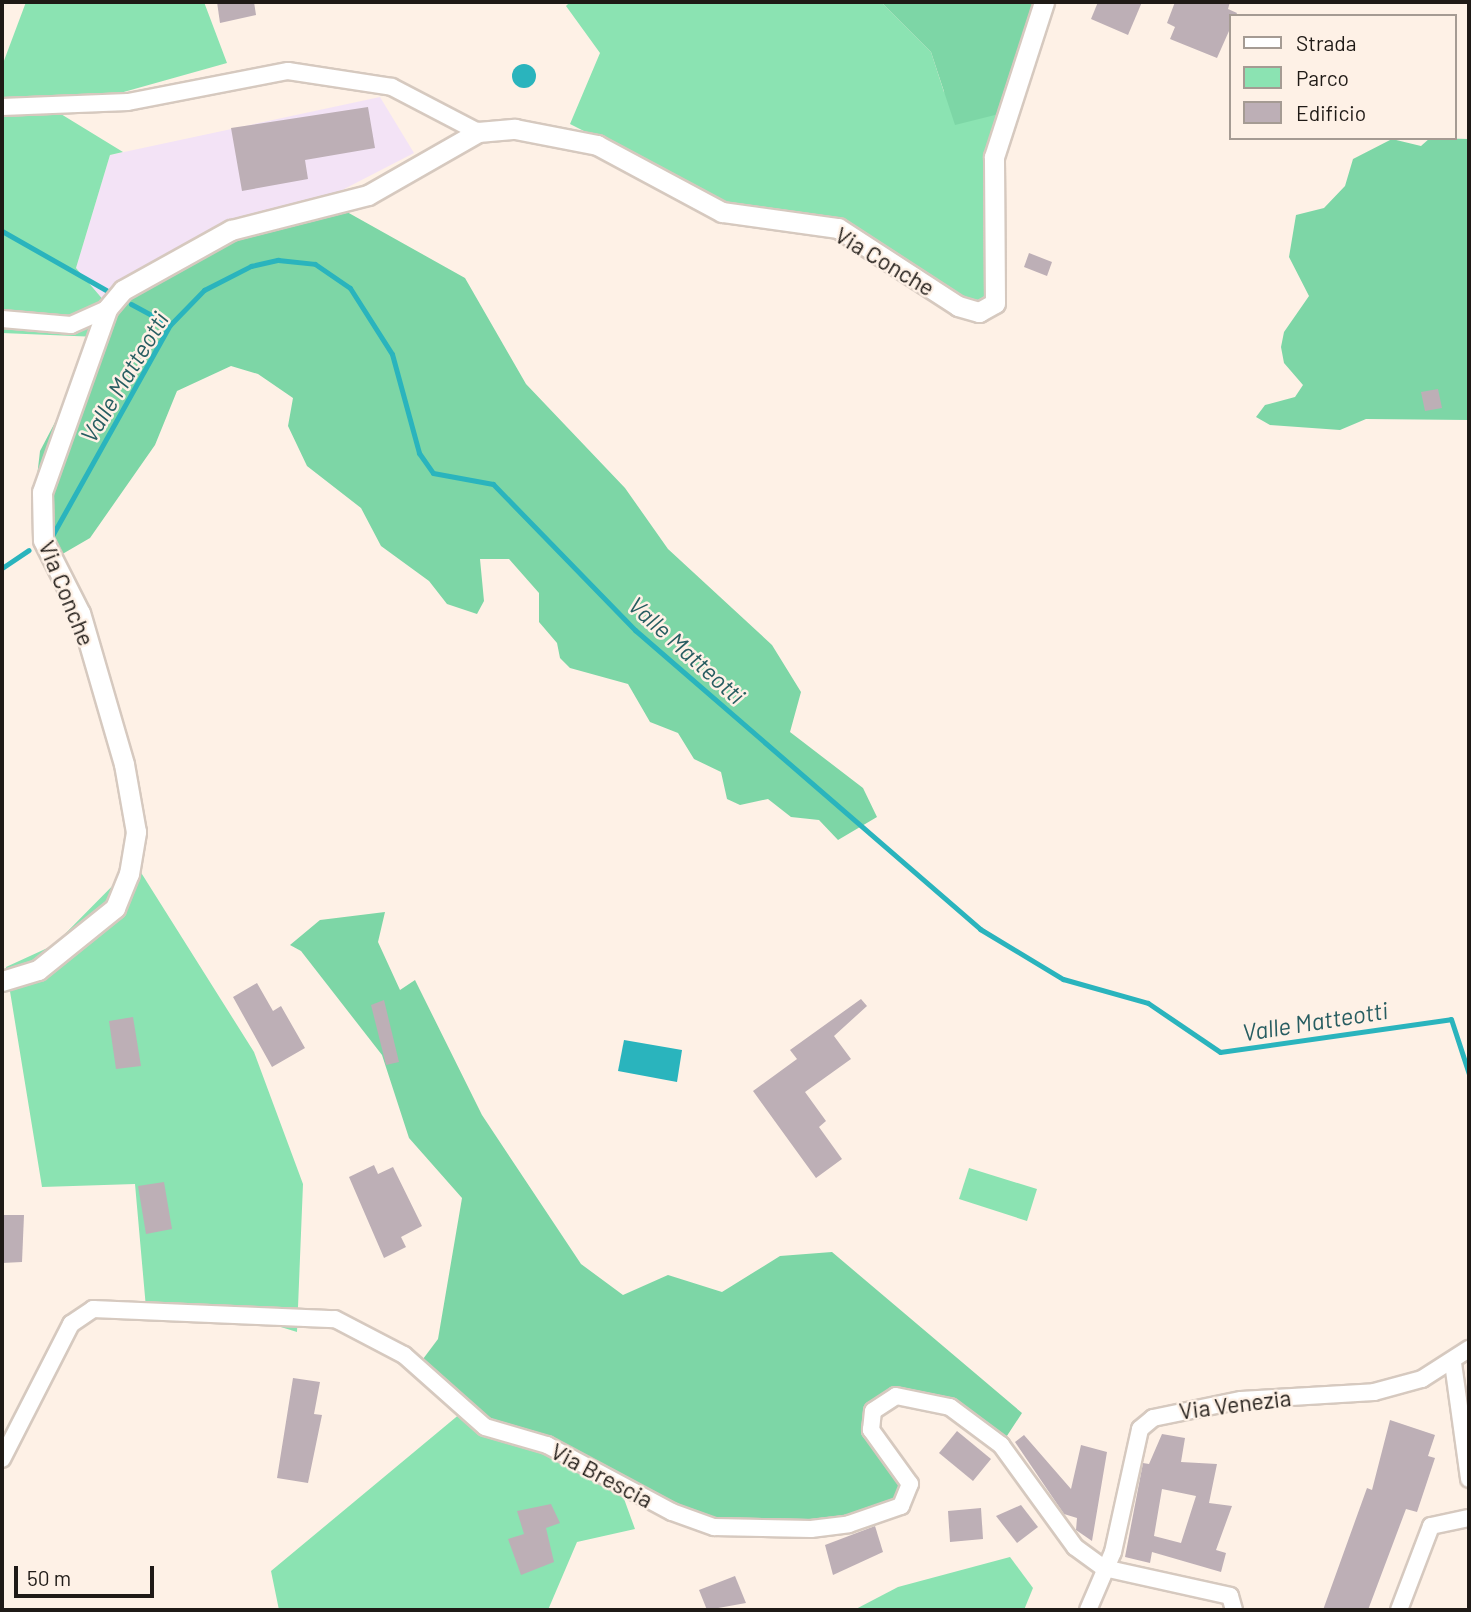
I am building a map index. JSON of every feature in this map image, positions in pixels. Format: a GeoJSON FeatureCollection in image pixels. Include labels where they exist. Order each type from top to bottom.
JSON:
{"type":"FeatureCollection","features":[{"type":"Feature","properties":{"kind":"street","name":"Via Conche"},"geometry":{"type":"LineString","coordinates":[[2,981],[38,970],[115,908],[136,832],[124,764],[80,613],[43,540],[42,492],[107,309],[123,290],[231,230],[368,195],[478,132],[515,129],[597,145],[722,212],[838,228],[958,306],[979,312],[995,303],[994,157],[1044,2]]}},
{"type":"Feature","properties":{"kind":"street"},"geometry":{"type":"LineString","coordinates":[[2,107],[128,102],[288,71],[392,87],[478,132]]}},
{"type":"Feature","properties":{"kind":"street"},"geometry":{"type":"LineString","coordinates":[[2,319],[71,326],[107,309]]}},
{"type":"Feature","properties":{"kind":"street","name":"Via Brescia"},"geometry":{"type":"LineString","coordinates":[[2,1459],[71,1324],[93,1309],[335,1319],[404,1355],[485,1427],[547,1445],[713,1527],[824,1527],[901,1506],[910,1484],[871,1430],[873,1411],[896,1396],[950,1407],[1001,1445],[1075,1547],[1104,1568]]}},
{"type":"Feature","properties":{"kind":"street","name":"Via Venezia"},"geometry":{"type":"LineString","coordinates":[[1088,1610],[1104,1568],[1134,1446],[1153,1418],[1241,1400],[1374,1392],[1453,1363],[1469,1349]]}},
{"type":"Feature","properties":{"kind":"street"},"geometry":{"type":"LineString","coordinates":[[1453,1363],[1469,1479]]}},
{"type":"Feature","properties":{"kind":"street"},"geometry":{"type":"LineString","coordinates":[[1399,1610],[1431,1526],[1469,1518]]}},
{"type":"Feature","properties":{"kind":"street"},"geometry":{"type":"LineString","coordinates":[[1104,1568],[1230,1596],[1234,1610]]}},
{"type":"Feature","properties":{"kind":"shaded area"},"geometry":{"type":"Polygon","coordinates":[[[380,97],[414,153],[111,309],[76,268],[110,155],[380,97]]]}},
{"type":"Feature","properties":{"kind":"green space"},"geometry":{"type":"Polygon","coordinates":[[[26,2],[204,2],[227,63],[56,111],[123,152],[110,155],[76,268],[111,309],[98,337],[2,333],[2,66],[26,2]]]}},
{"type":"Feature","properties":{"kind":"green space"},"geometry":{"type":"Polygon","coordinates":[[[570,2],[881,2],[931,52],[944,92],[1007,112],[991,292],[971,305],[851,238],[724,202],[570,124],[600,53],[566,6],[570,2]]]}},
{"type":"Feature","properties":{"kind":"green space"},"geometry":{"type":"Polygon","coordinates":[[[881,2],[1041,2],[1007,112],[955,125],[931,52],[881,2]]]}},
{"type":"Feature","properties":{"kind":"green space"},"geometry":{"type":"Polygon","coordinates":[[[1469,139],[1469,420],[1366,419],[1340,430],[1270,425],[1256,417],[1265,405],[1295,397],[1303,385],[1284,363],[1281,347],[1284,332],[1309,296],[1289,257],[1296,215],[1324,208],[1345,186],[1353,159],[1390,140],[1421,146],[1428,140],[1469,139]]]}},
{"type":"Feature","properties":{"kind":"green space"},"geometry":{"type":"Polygon","coordinates":[[[322,198],[465,278],[526,384],[625,488],[668,549],[772,645],[801,692],[790,732],[863,788],[877,817],[838,840],[819,820],[791,817],[768,799],[740,805],[727,799],[721,772],[694,759],[678,733],[650,722],[628,684],[570,668],[560,658],[557,643],[539,622],[539,593],[509,559],[480,559],[484,601],[477,614],[447,604],[429,581],[381,546],[361,508],[307,466],[288,426],[293,398],[258,374],[231,366],[177,391],[155,445],[90,538],[59,556],[33,511],[40,451],[127,285],[322,198]]]}},
{"type":"Feature","properties":{"kind":"green space"},"geometry":{"type":"Polygon","coordinates":[[[135,863],[254,1052],[303,1184],[297,1332],[242,1315],[146,1308],[135,1184],[42,1187],[6,967],[54,945],[135,863]]]}},
{"type":"Feature","properties":{"kind":"green space"},"geometry":{"type":"Polygon","coordinates":[[[385,912],[378,942],[400,990],[415,980],[482,1115],[581,1264],[623,1295],[668,1275],[722,1292],[780,1256],[832,1252],[1022,1413],[1001,1445],[950,1407],[882,1401],[871,1430],[907,1496],[811,1529],[680,1516],[467,1408],[417,1367],[438,1339],[462,1198],[409,1138],[382,1055],[301,951],[290,945],[320,920],[385,912]]]}},
{"type":"Feature","properties":{"kind":"green space"},"geometry":{"type":"Polygon","coordinates":[[[969,1168],[1037,1189],[1027,1221],[959,1199],[969,1168]]]}},
{"type":"Feature","properties":{"kind":"green space"},"geometry":{"type":"Polygon","coordinates":[[[467,1408],[619,1485],[635,1529],[577,1542],[548,1610],[279,1610],[271,1571],[467,1408]]]}},
{"type":"Feature","properties":{"kind":"green space"},"geometry":{"type":"Polygon","coordinates":[[[1010,1557],[1033,1588],[1024,1610],[854,1610],[898,1587],[1010,1557]]]}},
{"type":"Feature","properties":{"kind":"water"},"geometry":{"type":"Polygon","coordinates":[[[524,64],[533,67],[536,76],[533,85],[524,88],[515,85],[512,76],[515,67],[524,64]]]}},
{"type":"Feature","properties":{"kind":"water"},"geometry":{"type":"Polygon","coordinates":[[[624,1040],[682,1050],[677,1082],[618,1071],[624,1040]]]}},
{"type":"Feature","properties":{"kind":"building"},"geometry":{"type":"Polygon","coordinates":[[[217,2],[254,2],[256,15],[220,23],[217,2]]]}},
{"type":"Feature","properties":{"kind":"building"},"geometry":{"type":"Polygon","coordinates":[[[1098,2],[1142,2],[1128,35],[1091,19],[1098,2]]]}},
{"type":"Feature","properties":{"kind":"building"},"geometry":{"type":"Polygon","coordinates":[[[1175,2],[1230,2],[1228,9],[1237,13],[1230,14],[1230,29],[1217,58],[1170,39],[1175,27],[1167,23],[1175,2]]]}},
{"type":"Feature","properties":{"kind":"building"},"geometry":{"type":"Polygon","coordinates":[[[368,107],[375,148],[305,160],[308,179],[242,191],[231,128],[368,107]]]}},
{"type":"Feature","properties":{"kind":"building"},"geometry":{"type":"Polygon","coordinates":[[[1029,253],[1052,262],[1047,276],[1024,267],[1029,253]]]}},
{"type":"Feature","properties":{"kind":"building"},"geometry":{"type":"Polygon","coordinates":[[[1438,389],[1442,408],[1425,411],[1421,392],[1438,389]]]}},
{"type":"Feature","properties":{"kind":"building"},"geometry":{"type":"Polygon","coordinates":[[[257,983],[273,1011],[281,1006],[305,1048],[272,1067],[233,997],[257,983]]]}},
{"type":"Feature","properties":{"kind":"building"},"geometry":{"type":"Polygon","coordinates":[[[861,999],[867,1006],[834,1036],[851,1059],[805,1092],[826,1121],[819,1127],[842,1159],[816,1178],[753,1091],[797,1059],[790,1050],[861,999]]]}},
{"type":"Feature","properties":{"kind":"building"},"geometry":{"type":"Polygon","coordinates":[[[384,1000],[399,1062],[386,1065],[371,1005],[384,1000]]]}},
{"type":"Feature","properties":{"kind":"building"},"geometry":{"type":"Polygon","coordinates":[[[133,1017],[141,1066],[116,1069],[109,1021],[133,1017]]]}},
{"type":"Feature","properties":{"kind":"building"},"geometry":{"type":"Polygon","coordinates":[[[374,1165],[378,1174],[393,1167],[422,1226],[401,1237],[406,1247],[384,1258],[349,1177],[374,1165]]]}},
{"type":"Feature","properties":{"kind":"building"},"geometry":{"type":"Polygon","coordinates":[[[164,1182],[172,1229],[146,1234],[138,1186],[164,1182]]]}},
{"type":"Feature","properties":{"kind":"building"},"geometry":{"type":"Polygon","coordinates":[[[2,1215],[24,1215],[22,1262],[2,1263],[2,1215]]]}},
{"type":"Feature","properties":{"kind":"building"},"geometry":{"type":"Polygon","coordinates":[[[293,1378],[320,1382],[314,1414],[322,1415],[308,1483],[277,1478],[293,1378]]]}},
{"type":"Feature","properties":{"kind":"building"},"geometry":{"type":"Polygon","coordinates":[[[1390,1420],[1435,1435],[1428,1456],[1435,1458],[1417,1512],[1406,1509],[1368,1610],[1323,1610],[1367,1488],[1372,1490],[1390,1420]]]}},
{"type":"Feature","properties":{"kind":"building"},"geometry":{"type":"Polygon","coordinates":[[[957,1431],[991,1459],[973,1481],[939,1453],[957,1431]]]}},
{"type":"Feature","properties":{"kind":"building"},"geometry":{"type":"Polygon","coordinates":[[[1162,1434],[1185,1438],[1181,1462],[1217,1464],[1209,1503],[1232,1506],[1216,1550],[1226,1553],[1221,1572],[1152,1552],[1150,1563],[1125,1557],[1143,1463],[1149,1464],[1162,1434]],[[1162,1489],[1154,1536],[1181,1543],[1196,1496],[1162,1489]]]}},
{"type":"Feature","properties":{"kind":"building"},"geometry":{"type":"Polygon","coordinates":[[[1024,1435],[1071,1489],[1081,1445],[1107,1452],[1092,1541],[1076,1530],[1077,1518],[1064,1514],[1015,1442],[1024,1435]]]}},
{"type":"Feature","properties":{"kind":"building"},"geometry":{"type":"Polygon","coordinates":[[[551,1504],[560,1523],[546,1528],[554,1562],[521,1575],[508,1539],[524,1534],[517,1511],[551,1504]]]}},
{"type":"Feature","properties":{"kind":"building"},"geometry":{"type":"Polygon","coordinates":[[[1021,1505],[1038,1527],[1017,1543],[996,1516],[1021,1505]]]}},
{"type":"Feature","properties":{"kind":"building"},"geometry":{"type":"Polygon","coordinates":[[[981,1508],[983,1539],[950,1542],[948,1511],[981,1508]]]}},
{"type":"Feature","properties":{"kind":"building"},"geometry":{"type":"Polygon","coordinates":[[[875,1526],[883,1552],[833,1575],[825,1545],[875,1526]]]}},
{"type":"Feature","properties":{"kind":"building"},"geometry":{"type":"Polygon","coordinates":[[[735,1576],[746,1603],[707,1610],[699,1590],[735,1576]]]}},
{"type":"Feature","properties":{"kind":"waterway"},"geometry":{"type":"LineString","coordinates":[[2,231],[106,290]]}},
{"type":"Feature","properties":{"kind":"waterway","name":"Valle Matteotti"},"geometry":{"type":"LineString","coordinates":[[53,534],[170,325],[204,290],[251,266],[278,260],[315,264],[350,288],[392,354],[419,453],[433,473],[493,484],[635,630],[980,929],[1063,979],[1148,1003],[1220,1052],[1451,1019],[1469,1074]]}},
{"type":"Feature","properties":{"kind":"waterway"},"geometry":{"type":"LineString","coordinates":[[131,304],[170,325]]}},
{"type":"Feature","properties":{"kind":"waterway","name":"Valle Matteotti"},"geometry":{"type":"LineString","coordinates":[[2,568],[29,550]]}}]}
